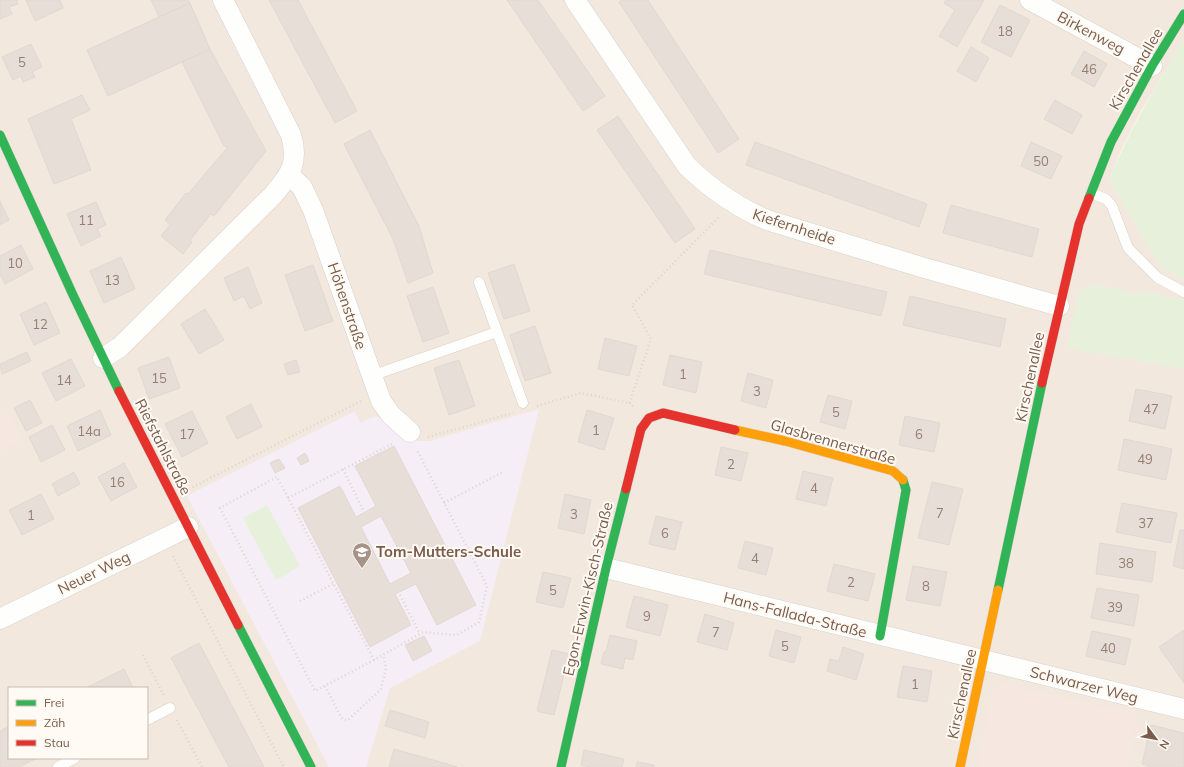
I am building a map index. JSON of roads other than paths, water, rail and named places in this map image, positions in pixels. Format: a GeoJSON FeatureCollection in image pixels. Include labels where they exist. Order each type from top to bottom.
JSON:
{"type":"FeatureCollection","features":[{"type":"Feature","properties":{"kind":"street"},"geometry":{"type":"LineString","coordinates":[[103,358],[120,347],[273,195],[289,175],[294,161],[295,152],[291,135],[223,0]]}},
{"type":"Feature","properties":{"kind":"street","name":"Kiefernheide"},"geometry":{"type":"LineString","coordinates":[[575,0],[687,166],[704,182],[730,202],[767,220],[921,267],[1059,306]]}},
{"type":"Feature","properties":{"kind":"street","name":"Birkenweg"},"geometry":{"type":"LineString","coordinates":[[1030,0],[1152,66]]}},
{"type":"Feature","properties":{"kind":"street","name":"Kirschenallee"},"geometry":{"type":"LineString","coordinates":[[960,767],[1059,306],[1079,224],[1111,142],[1152,66],[1184,14]]}},
{"type":"Feature","properties":{"kind":"street","name":"Riefstahlstraße"},"geometry":{"type":"LineString","coordinates":[[2,147],[103,358],[311,767]]}},
{"type":"Feature","properties":{"kind":"street","name":"Höhenstraße"},"geometry":{"type":"LineString","coordinates":[[289,175],[302,187],[313,210],[378,394],[384,407],[408,439]]}},
{"type":"Feature","properties":{"kind":"street","name":"Glasbrennerstraße"},"geometry":{"type":"LineString","coordinates":[[646,419],[653,414],[663,413],[785,442],[892,471],[900,476],[905,481],[906,490],[880,636]]}},
{"type":"Feature","properties":{"kind":"street","name":"Egon-Erwin-Kisch-Straße"},"geometry":{"type":"LineString","coordinates":[[561,767],[606,568],[641,429],[646,419]]}},
{"type":"Feature","properties":{"kind":"street","name":"Neuer Weg"},"geometry":{"type":"LineString","coordinates":[[0,619],[188,527]]}},
{"type":"Feature","properties":{"kind":"street","name":"Hans-Fallada-Straße"},"geometry":{"type":"LineString","coordinates":[[606,568],[880,636],[984,660]]}},
{"type":"Feature","properties":{"kind":"street","name":"Schwarzer Weg"},"geometry":{"type":"LineString","coordinates":[[984,660],[1184,709]]}},
{"type":"Feature","properties":{"kind":"lane"},"geometry":{"type":"LineString","coordinates":[[1091,193],[1106,199],[1112,206],[1128,248],[1158,278],[1184,292]]}},
{"type":"Feature","properties":{"kind":"lane"},"geometry":{"type":"LineString","coordinates":[[479,282],[523,403]]}},
{"type":"Feature","properties":{"kind":"lane"},"geometry":{"type":"LineString","coordinates":[[371,376],[497,332]]}},
{"type":"Feature","properties":{"kind":"lane"},"geometry":{"type":"LineString","coordinates":[[148,719],[170,708]]}},
{"type":"Feature","properties":{"kind":"lane"},"geometry":{"type":"LineString","coordinates":[[58,767],[73,759]]}},
{"type":"Feature","properties":{"kind":"place","name":"Tom-Mutters-Schule"},"geometry":{"type":"Point","coordinates":[362,569]}}]}
